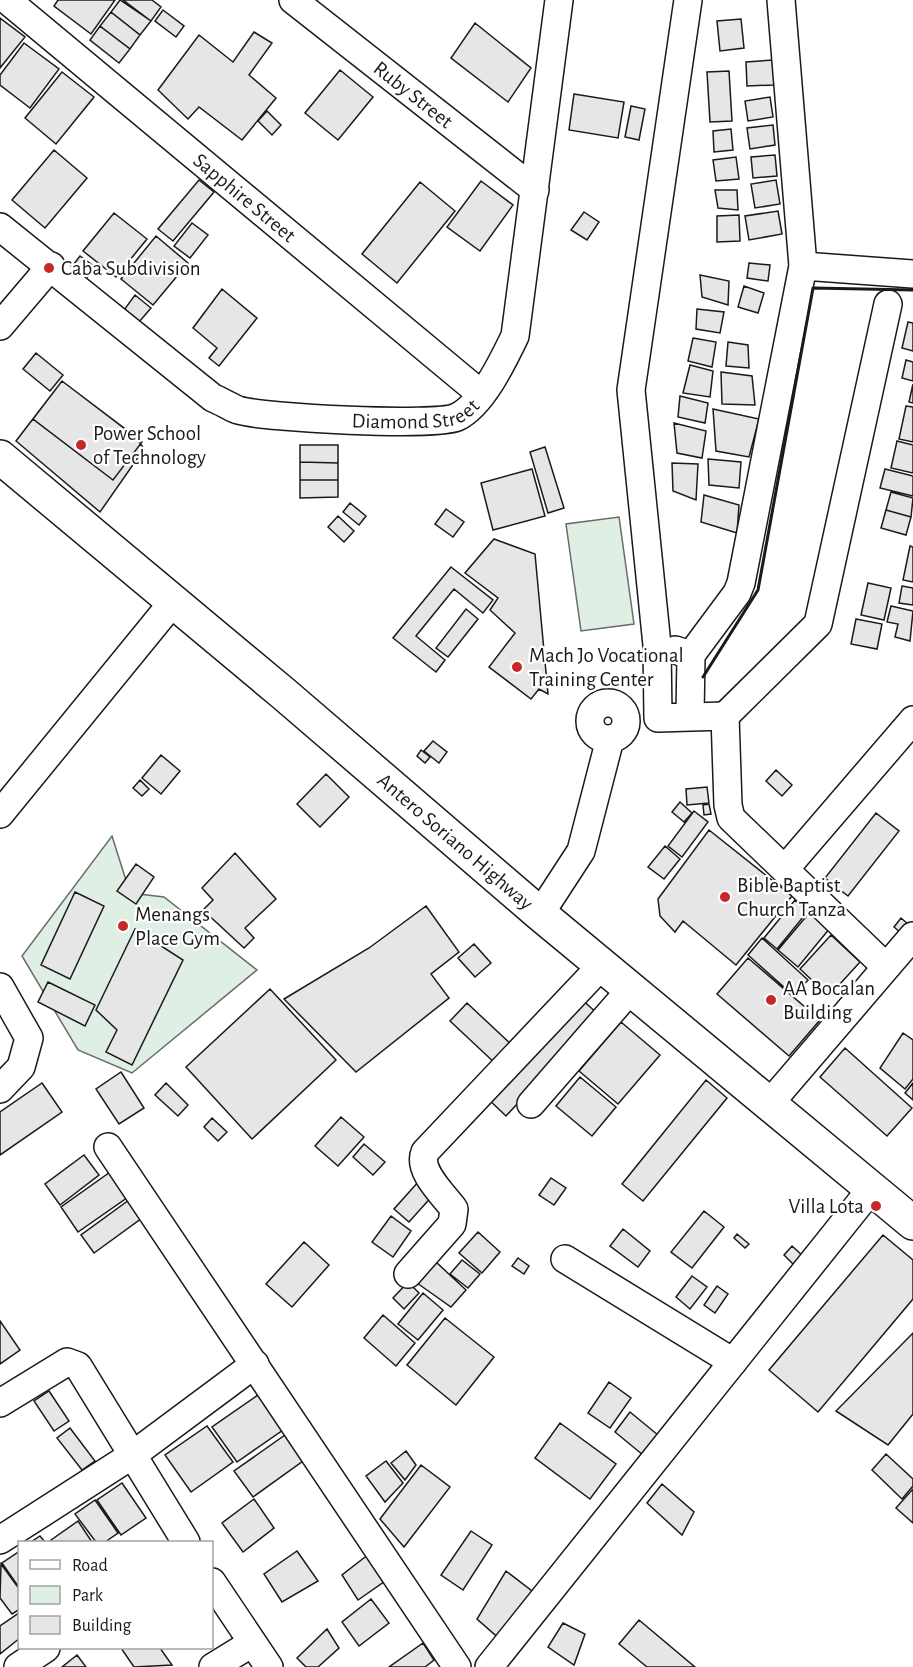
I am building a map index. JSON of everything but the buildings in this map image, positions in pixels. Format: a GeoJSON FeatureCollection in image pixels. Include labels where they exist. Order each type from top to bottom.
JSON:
{"type":"FeatureCollection","features":[{"type":"Feature","properties":{"kind":"main road","name":"Antero Soriano Highway"},"geometry":{"type":"LineString","coordinates":[[0,457],[540,914],[913,1223]]}},
{"type":"Feature","properties":{"kind":"street","name":"Sapphire Street"},"geometry":{"type":"LineString","coordinates":[[7,0],[481,394]]}},
{"type":"Feature","properties":{"kind":"street","name":"Ruby Street"},"geometry":{"type":"LineString","coordinates":[[293,0],[535,190]]}},
{"type":"Feature","properties":{"kind":"street","name":"Diamond Street"},"geometry":{"type":"LineString","coordinates":[[0,227],[213,398],[238,410],[307,417],[436,422],[459,417],[481,394],[500,366],[515,336],[559,0]]}},
{"type":"Feature","properties":{"kind":"street"},"geometry":{"type":"LineString","coordinates":[[658,718],[657,645],[631,390],[688,0]]}},
{"type":"Feature","properties":{"kind":"street"},"geometry":{"type":"LineString","coordinates":[[690,715],[692,655],[737,593],[741,583],[803,266],[781,0]]}},
{"type":"Feature","properties":{"kind":"street"},"geometry":{"type":"LineString","coordinates":[[0,326],[51,266]]}},
{"type":"Feature","properties":{"kind":"street"},"geometry":{"type":"LineString","coordinates":[[803,266],[913,274]]}},
{"type":"Feature","properties":{"kind":"street"},"geometry":{"type":"LineString","coordinates":[[540,914],[581,851],[618,731],[658,718],[690,715],[725,716],[818,624],[888,304]]}},
{"type":"Feature","properties":{"kind":"street"},"geometry":{"type":"LineString","coordinates":[[0,814],[173,603]]}},
{"type":"Feature","properties":{"kind":"street"},"geometry":{"type":"LineString","coordinates":[[657,645],[692,655]]}},
{"type":"Feature","properties":{"kind":"street"},"geometry":{"type":"LineString","coordinates":[[725,716],[728,805],[731,818],[885,966]]}},
{"type":"Feature","properties":{"kind":"street"},"geometry":{"type":"LineString","coordinates":[[785,869],[913,720]]}},
{"type":"Feature","properties":{"kind":"street"},"geometry":{"type":"LineString","coordinates":[[770,1103],[913,936]]}},
{"type":"Feature","properties":{"kind":"street"},"geometry":{"type":"LineString","coordinates":[[408,1274],[452,1224],[455,1216],[454,1209],[424,1168],[422,1160],[425,1152],[602,965]]}},
{"type":"Feature","properties":{"kind":"street"},"geometry":{"type":"LineString","coordinates":[[0,987],[29,1038],[21,1067],[0,1089]]}},
{"type":"Feature","properties":{"kind":"street"},"geometry":{"type":"LineString","coordinates":[[531,1104],[631,989]]}},
{"type":"Feature","properties":{"kind":"street"},"geometry":{"type":"LineString","coordinates":[[108,1147],[457,1667]]}},
{"type":"Feature","properties":{"kind":"street"},"geometry":{"type":"LineString","coordinates":[[489,1667],[872,1188]]}},
{"type":"Feature","properties":{"kind":"street"},"geometry":{"type":"LineString","coordinates":[[565,1259],[733,1362]]}},
{"type":"Feature","properties":{"kind":"street"},"geometry":{"type":"LineString","coordinates":[[0,1403],[67,1362],[78,1366],[185,1541]]}},
{"type":"Feature","properties":{"kind":"street"},"geometry":{"type":"LineString","coordinates":[[0,1540],[134,1454],[255,1364]]}},
{"type":"Feature","properties":{"kind":"street"},"geometry":{"type":"LineString","coordinates":[[213,1584],[269,1667]]}},
{"type":"Feature","properties":{"kind":"street"},"geometry":{"type":"LineString","coordinates":[[213,1667],[252,1642]]}},
{"type":"Feature","properties":{"kind":"street"},"geometry":{"type":"LineString","coordinates":[[18,1667],[43,1649]]}},
{"type":"Feature","properties":{"kind":"green space"},"geometry":{"type":"Polygon","coordinates":[[[619,517],[634,624],[581,631],[566,524],[619,517]]]}},
{"type":"Feature","properties":{"kind":"green space","name":"Menangs Place Gym"},"geometry":{"type":"Polygon","coordinates":[[[112,836],[130,893],[164,897],[257,970],[132,1073],[78,1050],[22,956],[112,836]]]}},
{"type":"Feature","properties":{"kind":"wall"},"geometry":{"type":"LineString","coordinates":[[703,677],[758,590],[813,288],[913,290]]}},
{"type":"Feature","properties":{"kind":"place","name":"Caba Subdivision"},"geometry":{"type":"Point","coordinates":[49,268]}},
{"type":"Feature","properties":{"kind":"place","name":"Power School of Technology"},"geometry":{"type":"Point","coordinates":[81,445]}},
{"type":"Feature","properties":{"kind":"place","name":"Mach Jo Vocational Training Center"},"geometry":{"type":"Point","coordinates":[517,667]}},
{"type":"Feature","properties":{"kind":"place","name":"Bible Baptist Church Tanza"},"geometry":{"type":"Point","coordinates":[725,897]}},
{"type":"Feature","properties":{"kind":"place","name":"Menangs Place Gym"},"geometry":{"type":"Point","coordinates":[123,926]}},
{"type":"Feature","properties":{"kind":"place","name":"AA Bocalan Building"},"geometry":{"type":"Point","coordinates":[771,1000]}},
{"type":"Feature","properties":{"kind":"place","name":"Villa Lota"},"geometry":{"type":"Point","coordinates":[876,1206]}}]}
